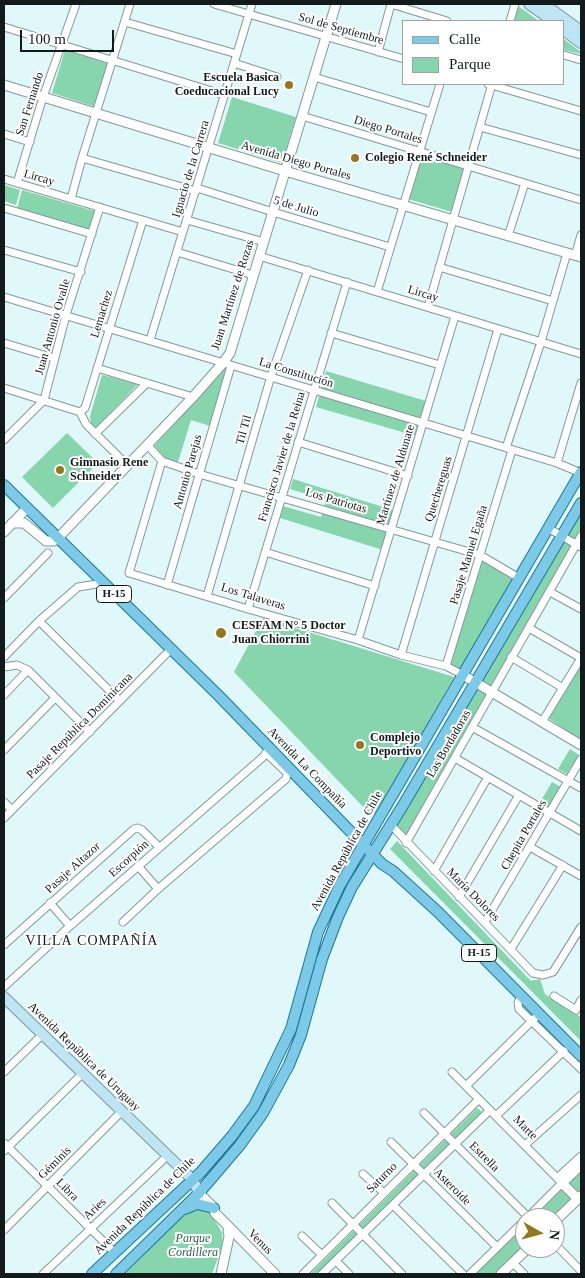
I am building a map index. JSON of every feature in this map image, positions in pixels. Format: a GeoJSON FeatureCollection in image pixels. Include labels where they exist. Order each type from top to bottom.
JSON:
{"type":"FeatureCollection","features":[{"type":"Feature","properties":{"kind":"main road"},"geometry":{"type":"LineString","coordinates":[[529,4],[542,6],[564,20]]}},
{"type":"Feature","properties":{"kind":"main road"},"geometry":{"type":"LineString","coordinates":[[542,6],[551,20]]}},
{"type":"Feature","properties":{"kind":"main road"},"geometry":{"type":"LineString","coordinates":[[565,21],[581,31]]}},
{"type":"Feature","properties":{"kind":"main road"},"geometry":{"type":"LineString","coordinates":[[565,31],[581,43]]}},
{"type":"Feature","properties":{"kind":"main road","name":"Avenida República de Chile"},"geometry":{"type":"LineString","coordinates":[[92,1274],[190,1182],[244,1121],[263,1090],[292,1029],[312,952],[325,915],[340,884],[581,473]]}},
{"type":"Feature","properties":{"kind":"main road","name":"Avenida La Compañía"},"geometry":{"type":"LineString","coordinates":[[4,485],[171,649],[268,750],[373,854],[438,912],[521,994],[536,1017],[581,1056]]}},
{"type":"Feature","properties":{"kind":"main road","name":"Avenida República de Chile"},"geometry":{"type":"LineString","coordinates":[[116,1274],[199,1193],[240,1146],[263,1113],[289,1066],[301,1035],[322,959],[352,887],[391,825],[581,503]]}},
{"type":"Feature","properties":{"kind":"main road","name":"Avenida República de Uruguay"},"geometry":{"type":"LineString","coordinates":[[4,999],[146,1135],[199,1193]]}},
{"type":"Feature","properties":{"kind":"main road","name":"Avenida República de Uruguay"},"geometry":{"type":"LineString","coordinates":[[146,1135],[152,1148],[163,1160],[190,1182]]}},
{"type":"Feature","properties":{"kind":"main road"},"geometry":{"type":"LineString","coordinates":[[182,1210],[197,1204],[214,1208]]}},
{"type":"Feature","properties":{"kind":"street","name":"San Fernando"},"geometry":{"type":"LineString","coordinates":[[16,183],[43,97],[63,44],[73,4]]}},
{"type":"Feature","properties":{"kind":"street"},"geometry":{"type":"LineString","coordinates":[[71,199],[130,4]]}},
{"type":"Feature","properties":{"kind":"street","name":"Sol de Septiembre"},"geometry":{"type":"LineString","coordinates":[[214,4],[402,58]]}},
{"type":"Feature","properties":{"kind":"street","name":"Ignacio de la Carrera"},"geometry":{"type":"LineString","coordinates":[[150,340],[252,4]]}},
{"type":"Feature","properties":{"kind":"street","name":"Juan Martínez de Rozas"},"geometry":{"type":"LineString","coordinates":[[58,538],[227,364],[284,170],[336,4]]}},
{"type":"Feature","properties":{"kind":"street"},"geometry":{"type":"LineString","coordinates":[[378,52],[391,4],[444,20]]}},
{"type":"Feature","properties":{"kind":"street"},"geometry":{"type":"LineString","coordinates":[[510,20],[515,4]]}},
{"type":"Feature","properties":{"kind":"street"},"geometry":{"type":"LineString","coordinates":[[125,22],[237,54]]}},
{"type":"Feature","properties":{"kind":"street"},"geometry":{"type":"LineString","coordinates":[[4,27],[225,95]]}},
{"type":"Feature","properties":{"kind":"street"},"geometry":{"type":"LineString","coordinates":[[565,55],[581,60]]}},
{"type":"Feature","properties":{"kind":"street"},"geometry":{"type":"LineString","coordinates":[[234,63],[278,77]]}},
{"type":"Feature","properties":{"kind":"street"},"geometry":{"type":"LineString","coordinates":[[314,77],[431,112]]}},
{"type":"Feature","properties":{"kind":"street","name":"Avenida Diego Portales"},"geometry":{"type":"LineString","coordinates":[[4,85],[574,256]]}},
{"type":"Feature","properties":{"kind":"street"},"geometry":{"type":"LineString","coordinates":[[377,292],[440,85]]}},
{"type":"Feature","properties":{"kind":"street"},"geometry":{"type":"LineString","coordinates":[[428,307],[480,127],[490,85]]}},
{"type":"Feature","properties":{"kind":"street"},"geometry":{"type":"LineString","coordinates":[[493,85],[581,111]]}},
{"type":"Feature","properties":{"kind":"street","name":"Diego Portales"},"geometry":{"type":"LineString","coordinates":[[302,116],[468,165]]}},
{"type":"Feature","properties":{"kind":"street"},"geometry":{"type":"LineString","coordinates":[[480,127],[581,155]]}},
{"type":"Feature","properties":{"kind":"street"},"geometry":{"type":"LineString","coordinates":[[4,134],[30,142]]}},
{"type":"Feature","properties":{"kind":"street","name":"5 de Julio"},"geometry":{"type":"LineString","coordinates":[[82,158],[196,189],[390,246]]}},
{"type":"Feature","properties":{"kind":"street"},"geometry":{"type":"LineString","coordinates":[[468,165],[581,200]]}},
{"type":"Feature","properties":{"kind":"street","name":"Lircay"},"geometry":{"type":"LineString","coordinates":[[4,179],[183,232]]}},
{"type":"Feature","properties":{"kind":"street"},"geometry":{"type":"LineString","coordinates":[[508,236],[525,183]]}},
{"type":"Feature","properties":{"kind":"street","name":"Juan Antonio Ovalle"},"geometry":{"type":"LineString","coordinates":[[44,400],[66,315],[100,207]]}},
{"type":"Feature","properties":{"kind":"street"},"geometry":{"type":"LineString","coordinates":[[4,208],[92,234]]}},
{"type":"Feature","properties":{"kind":"street","name":"Lemachez"},"geometry":{"type":"LineString","coordinates":[[80,412],[85,408],[143,220]]}},
{"type":"Feature","properties":{"kind":"street"},"geometry":{"type":"LineString","coordinates":[[187,220],[264,242]]}},
{"type":"Feature","properties":{"kind":"street","name":"Pasaje Manuel Egaña"},"geometry":{"type":"LineString","coordinates":[[446,666],[553,301],[574,256],[581,235]]}},
{"type":"Feature","properties":{"kind":"street"},"geometry":{"type":"LineString","coordinates":[[4,250],[81,272]]}},
{"type":"Feature","properties":{"kind":"street"},"geometry":{"type":"LineString","coordinates":[[177,252],[253,275]]}},
{"type":"Feature","properties":{"kind":"street","name":"Lircay"},"geometry":{"type":"LineString","coordinates":[[259,256],[581,354]]}},
{"type":"Feature","properties":{"kind":"street"},"geometry":{"type":"LineString","coordinates":[[439,267],[553,301]]}},
{"type":"Feature","properties":{"kind":"street","name":"Til Til"},"geometry":{"type":"LineString","coordinates":[[206,596],[271,376],[308,270]]}},
{"type":"Feature","properties":{"kind":"street","name":"Francisco Javier de la Reina"},"geometry":{"type":"LineString","coordinates":[[248,609],[347,282]]}},
{"type":"Feature","properties":{"kind":"street","name":"La Constitución"},"geometry":{"type":"LineString","coordinates":[[4,297],[557,463],[581,473]]}},
{"type":"Feature","properties":{"kind":"street","name":"Martínez de Aldunate"},"geometry":{"type":"LineString","coordinates":[[358,640],[455,316]]}},
{"type":"Feature","properties":{"kind":"street","name":"Quechereguas"},"geometry":{"type":"LineString","coordinates":[[401,655],[498,329]]}},
{"type":"Feature","properties":{"kind":"street"},"geometry":{"type":"LineString","coordinates":[[331,333],[440,366]]}},
{"type":"Feature","properties":{"kind":"street"},"geometry":{"type":"LineString","coordinates":[[4,343],[54,358]]}},
{"type":"Feature","properties":{"kind":"street","name":"Antonio Parejas"},"geometry":{"type":"LineString","coordinates":[[167,585],[227,364]]}},
{"type":"Feature","properties":{"kind":"street"},"geometry":{"type":"LineString","coordinates":[[97,368],[193,397]]}},
{"type":"Feature","properties":{"kind":"street"},"geometry":{"type":"LineString","coordinates":[[95,434],[147,383]]}},
{"type":"Feature","properties":{"kind":"street"},"geometry":{"type":"LineString","coordinates":[[557,463],[581,384]]}},
{"type":"Feature","properties":{"kind":"street"},"geometry":{"type":"LineString","coordinates":[[4,388],[80,412],[86,424],[128,466]]}},
{"type":"Feature","properties":{"kind":"street"},"geometry":{"type":"LineString","coordinates":[[4,440],[44,400]]}},
{"type":"Feature","properties":{"kind":"street"},"geometry":{"type":"LineString","coordinates":[[298,442],[408,476]]}},
{"type":"Feature","properties":{"kind":"street","name":"Los Patriotas"},"geometry":{"type":"LineString","coordinates":[[148,446],[162,461],[198,474],[282,496],[480,555],[519,578]]}},
{"type":"Feature","properties":{"kind":"street","name":"Los Talaveras"},"geometry":{"type":"LineString","coordinates":[[162,461],[129,573],[358,640],[401,655],[446,666],[581,744]]}},
{"type":"Feature","properties":{"kind":"street"},"geometry":{"type":"LineString","coordinates":[[4,532],[27,508]]}},
{"type":"Feature","properties":{"kind":"street"},"geometry":{"type":"LineString","coordinates":[[12,523],[24,523],[46,541],[54,542],[58,538]]}},
{"type":"Feature","properties":{"kind":"street"},"geometry":{"type":"LineString","coordinates":[[548,528],[579,545]]}},
{"type":"Feature","properties":{"kind":"street","name":"Las Bordadoras"},"geometry":{"type":"LineString","coordinates":[[406,842],[512,657],[579,545],[581,536]]}},
{"type":"Feature","properties":{"kind":"street"},"geometry":{"type":"LineString","coordinates":[[265,552],[375,586]]}},
{"type":"Feature","properties":{"kind":"street"},"geometry":{"type":"LineString","coordinates":[[4,598],[48,553]]}},
{"type":"Feature","properties":{"kind":"street"},"geometry":{"type":"LineString","coordinates":[[4,657],[39,621],[78,587],[103,583]]}},
{"type":"Feature","properties":{"kind":"street"},"geometry":{"type":"LineString","coordinates":[[550,592],[581,609]]}},
{"type":"Feature","properties":{"kind":"street"},"geometry":{"type":"LineString","coordinates":[[39,621],[120,701]]}},
{"type":"Feature","properties":{"kind":"street"},"geometry":{"type":"LineString","coordinates":[[529,628],[581,658],[542,722]]}},
{"type":"Feature","properties":{"kind":"street","name":"Pasaje República Dominicana"},"geometry":{"type":"LineString","coordinates":[[4,818],[171,649]]}},
{"type":"Feature","properties":{"kind":"street"},"geometry":{"type":"LineString","coordinates":[[512,657],[563,688]]}},
{"type":"Feature","properties":{"kind":"street"},"geometry":{"type":"LineString","coordinates":[[4,667],[17,665],[28,670],[90,732]]}},
{"type":"Feature","properties":{"kind":"street"},"geometry":{"type":"LineString","coordinates":[[4,694],[28,670]]}},
{"type":"Feature","properties":{"kind":"street"},"geometry":{"type":"LineString","coordinates":[[4,750],[55,698]]}},
{"type":"Feature","properties":{"kind":"street"},"geometry":{"type":"LineString","coordinates":[[472,727],[581,788]]}},
{"type":"Feature","properties":{"kind":"street"},"geometry":{"type":"LineString","coordinates":[[123,922],[158,889],[286,779],[287,773],[268,750]]}},
{"type":"Feature","properties":{"kind":"street","name":"Escorpión"},"geometry":{"type":"LineString","coordinates":[[4,987],[268,750]]}},
{"type":"Feature","properties":{"kind":"street"},"geometry":{"type":"LineString","coordinates":[[455,758],[581,831]]}},
{"type":"Feature","properties":{"kind":"street","name":"Chepita Portales"},"geometry":{"type":"LineString","coordinates":[[486,922],[581,759]]}},
{"type":"Feature","properties":{"kind":"street"},"geometry":{"type":"LineString","coordinates":[[434,871],[488,777]]}},
{"type":"Feature","properties":{"kind":"street"},"geometry":{"type":"LineString","coordinates":[[459,897],[519,795]]}},
{"type":"Feature","properties":{"kind":"street"},"geometry":{"type":"LineString","coordinates":[[4,802],[12,810]]}},
{"type":"Feature","properties":{"kind":"street","name":"María Dolores"},"geometry":{"type":"LineString","coordinates":[[391,825],[533,973],[553,972],[581,926]]}},
{"type":"Feature","properties":{"kind":"street","name":"Pasaje Altazor"},"geometry":{"type":"LineString","coordinates":[[4,945],[134,829],[142,830],[159,847]]}},
{"type":"Feature","properties":{"kind":"street"},"geometry":{"type":"LineString","coordinates":[[530,847],[581,876]]}},
{"type":"Feature","properties":{"kind":"street"},"geometry":{"type":"LineString","coordinates":[[511,949],[563,865]]}},
{"type":"Feature","properties":{"kind":"street"},"geometry":{"type":"LineString","coordinates":[[138,866],[158,889]]}},
{"type":"Feature","properties":{"kind":"street"},"geometry":{"type":"LineString","coordinates":[[50,903],[70,926]]}},
{"type":"Feature","properties":{"kind":"street"},"geometry":{"type":"LineString","coordinates":[[554,996],[579,1011],[581,1000]]}},
{"type":"Feature","properties":{"kind":"street"},"geometry":{"type":"LineString","coordinates":[[466,1086],[536,1017],[581,1069]]}},
{"type":"Feature","properties":{"kind":"street"},"geometry":{"type":"LineString","coordinates":[[4,1072],[42,1035]]}},
{"type":"Feature","properties":{"kind":"street"},"geometry":{"type":"LineString","coordinates":[[496,1116],[564,1051]]}},
{"type":"Feature","properties":{"kind":"street","name":"Marte"},"geometry":{"type":"LineString","coordinates":[[452,1072],[580,1199]]}},
{"type":"Feature","properties":{"kind":"street"},"geometry":{"type":"LineString","coordinates":[[5,1147],[82,1074]]}},
{"type":"Feature","properties":{"kind":"street"},"geometry":{"type":"LineString","coordinates":[[525,1145],[581,1095]]}},
{"type":"Feature","properties":{"kind":"street","name":"Saturno"},"geometry":{"type":"LineString","coordinates":[[303,1274],[479,1099]]}},
{"type":"Feature","properties":{"kind":"street"},"geometry":{"type":"LineString","coordinates":[[322,1274],[490,1110]]}},
{"type":"Feature","properties":{"kind":"street","name":"Géminis"},"geometry":{"type":"LineString","coordinates":[[4,1230],[121,1112]]}},
{"type":"Feature","properties":{"kind":"street","name":"Estrella"},"geometry":{"type":"LineString","coordinates":[[424,1114],[517,1208]]}},
{"type":"Feature","properties":{"kind":"street","name":"Asteroide"},"geometry":{"type":"LineString","coordinates":[[391,1142],[497,1247]]}},
{"type":"Feature","properties":{"kind":"street","name":"Libra"},"geometry":{"type":"LineString","coordinates":[[5,1147],[48,1186],[115,1253]]}},
{"type":"Feature","properties":{"kind":"street"},"geometry":{"type":"LineString","coordinates":[[536,1208],[581,1156]]}},
{"type":"Feature","properties":{"kind":"street","name":"Aries"},"geometry":{"type":"LineString","coordinates":[[43,1274],[163,1160]]}},
{"type":"Feature","properties":{"kind":"street"},"geometry":{"type":"LineString","coordinates":[[560,1181],[581,1165]]}},
{"type":"Feature","properties":{"kind":"street"},"geometry":{"type":"LineString","coordinates":[[363,1174],[384,1193]]}},
{"type":"Feature","properties":{"kind":"street","name":"Avenida República de Uruguay"},"geometry":{"type":"LineString","coordinates":[[199,1193],[228,1226]]}},
{"type":"Feature","properties":{"kind":"street"},"geometry":{"type":"LineString","coordinates":[[565,1212],[580,1199]]}},
{"type":"Feature","properties":{"kind":"street"},"geometry":{"type":"LineString","coordinates":[[332,1203],[402,1274]]}},
{"type":"Feature","properties":{"kind":"street"},"geometry":{"type":"LineString","coordinates":[[393,1205],[462,1274]]}},
{"type":"Feature","properties":{"kind":"street"},"geometry":{"type":"LineString","coordinates":[[221,1274],[229,1237],[228,1226]]}},
{"type":"Feature","properties":{"kind":"street","name":"Venus"},"geometry":{"type":"LineString","coordinates":[[228,1226],[275,1274]]}},
{"type":"Feature","properties":{"kind":"street"},"geometry":{"type":"LineString","coordinates":[[470,1274],[515,1230]]}},
{"type":"Feature","properties":{"kind":"street"},"geometry":{"type":"LineString","coordinates":[[302,1236],[322,1255]]}},
{"type":"Feature","properties":{"kind":"street"},"geometry":{"type":"LineString","coordinates":[[565,1254],[581,1271]]}},
{"type":"Feature","properties":{"kind":"street"},"geometry":{"type":"LineString","coordinates":[[501,1274],[518,1258]]}},
{"type":"Feature","properties":{"kind":"street"},"geometry":{"type":"LineString","coordinates":[[336,1261],[349,1274]]}},
{"type":"Feature","properties":{"kind":"street"},"geometry":{"type":"LineString","coordinates":[[513,1263],[524,1274]]}},
{"type":"Feature","properties":{"kind":"green space"},"geometry":{"type":"Polygon","coordinates":[[[518,6],[538,20],[514,20],[518,6]]]}},
{"type":"Feature","properties":{"kind":"green space"},"geometry":{"type":"Polygon","coordinates":[[[565,40],[581,52],[581,54],[565,50],[565,40]]]}},
{"type":"Feature","properties":{"kind":"green space"},"geometry":{"type":"Polygon","coordinates":[[[65,50],[109,64],[96,107],[52,93],[65,50]]]}},
{"type":"Feature","properties":{"kind":"green space"},"geometry":{"type":"Polygon","coordinates":[[[232,97],[296,117],[282,163],[218,143],[232,97]]]}},
{"type":"Feature","properties":{"kind":"green space"},"geometry":{"type":"Polygon","coordinates":[[[421,155],[465,169],[452,212],[408,199],[421,155]]]}},
{"type":"Feature","properties":{"kind":"green space"},"geometry":{"type":"Polygon","coordinates":[[[4,185],[20,190],[16,205],[4,201],[4,185]]]}},
{"type":"Feature","properties":{"kind":"green space"},"geometry":{"type":"Polygon","coordinates":[[[22,190],[98,212],[91,232],[17,209],[22,190]]]}},
{"type":"Feature","properties":{"kind":"green space"},"geometry":{"type":"Polygon","coordinates":[[[226,368],[228,369],[210,426],[191,420],[178,462],[165,458],[154,446],[226,368]]]}},
{"type":"Feature","properties":{"kind":"green space"},"geometry":{"type":"Polygon","coordinates":[[[326,371],[426,401],[416,436],[316,407],[326,371]]]}},
{"type":"Feature","properties":{"kind":"green space"},"geometry":{"type":"Polygon","coordinates":[[[102,375],[138,384],[95,429],[91,423],[90,416],[102,375]]]}},
{"type":"Feature","properties":{"kind":"green space","name":"Gimnasio Rene Schneider"},"geometry":{"type":"Polygon","coordinates":[[[67,433],[98,463],[53,508],[22,477],[67,433]]]}},
{"type":"Feature","properties":{"kind":"green space"},"geometry":{"type":"Polygon","coordinates":[[[293,479],[396,511],[383,550],[280,518],[283,506],[321,517],[326,500],[290,489],[293,479]]]}},
{"type":"Feature","properties":{"kind":"green space"},"geometry":{"type":"Polygon","coordinates":[[[581,509],[581,531],[576,541],[567,534],[581,509]]]}},
{"type":"Feature","properties":{"kind":"green space"},"geometry":{"type":"Polygon","coordinates":[[[564,540],[573,545],[491,688],[482,681],[564,540]]]}},
{"type":"Feature","properties":{"kind":"green space"},"geometry":{"type":"Polygon","coordinates":[[[480,560],[514,580],[461,670],[449,664],[480,560]]]}},
{"type":"Feature","properties":{"kind":"green space","name":"Complejo Deportivo"},"geometry":{"type":"Polygon","coordinates":[[[263,618],[454,677],[377,813],[370,814],[234,672],[263,618]]]}},
{"type":"Feature","properties":{"kind":"green space"},"geometry":{"type":"Polygon","coordinates":[[[581,664],[581,740],[548,718],[581,664]]]}},
{"type":"Feature","properties":{"kind":"green space"},"geometry":{"type":"Polygon","coordinates":[[[477,686],[488,694],[405,837],[394,826],[477,686]]]}},
{"type":"Feature","properties":{"kind":"green space"},"geometry":{"type":"Polygon","coordinates":[[[570,749],[579,755],[567,774],[558,769],[570,749]]]}},
{"type":"Feature","properties":{"kind":"green space"},"geometry":{"type":"Polygon","coordinates":[[[552,782],[561,787],[549,807],[540,802],[552,782]]]}},
{"type":"Feature","properties":{"kind":"green space"},"geometry":{"type":"Polygon","coordinates":[[[397,841],[531,981],[540,979],[545,994],[581,1017],[581,1041],[390,849],[397,841]]]}},
{"type":"Feature","properties":{"kind":"green space"},"geometry":{"type":"Polygon","coordinates":[[[477,1108],[482,1112],[319,1274],[310,1274],[477,1108]]]}},
{"type":"Feature","properties":{"kind":"green space"},"geometry":{"type":"Polygon","coordinates":[[[581,1167],[581,1195],[565,1208],[540,1208],[581,1167]]]}},
{"type":"Feature","properties":{"kind":"green space","name":"Parque Cordillera"},"geometry":{"type":"Polygon","coordinates":[[[202,1209],[209,1212],[222,1232],[223,1244],[212,1274],[125,1274],[185,1213],[202,1209]]]}},
{"type":"Feature","properties":{"kind":"green space"},"geometry":{"type":"Polygon","coordinates":[[[515,1233],[515,1255],[495,1274],[475,1274],[515,1233]]]}},
{"type":"Feature","properties":{"kind":"place","name":"Escuela Basica Coeducacional Lucy"},"geometry":{"type":"Point","coordinates":[289,85]}},
{"type":"Feature","properties":{"kind":"place","name":"Colegio René Schneider"},"geometry":{"type":"Point","coordinates":[355,158]}},
{"type":"Feature","properties":{"kind":"place","name":"Gimnasio Rene Schneider"},"geometry":{"type":"Point","coordinates":[60,470]}},
{"type":"Feature","properties":{"kind":"place","name":"CESFAM N° 5 Doctor Juan Chiorrini"},"geometry":{"type":"Point","coordinates":[221,633]}},
{"type":"Feature","properties":{"kind":"place","name":"Complejo Deportivo"},"geometry":{"type":"Point","coordinates":[360,745]}},
{"type":"Feature","properties":{"kind":"district","name":"VILLA COMPAÑÍA"},"geometry":{"type":"Point","coordinates":[92,941]}}]}
